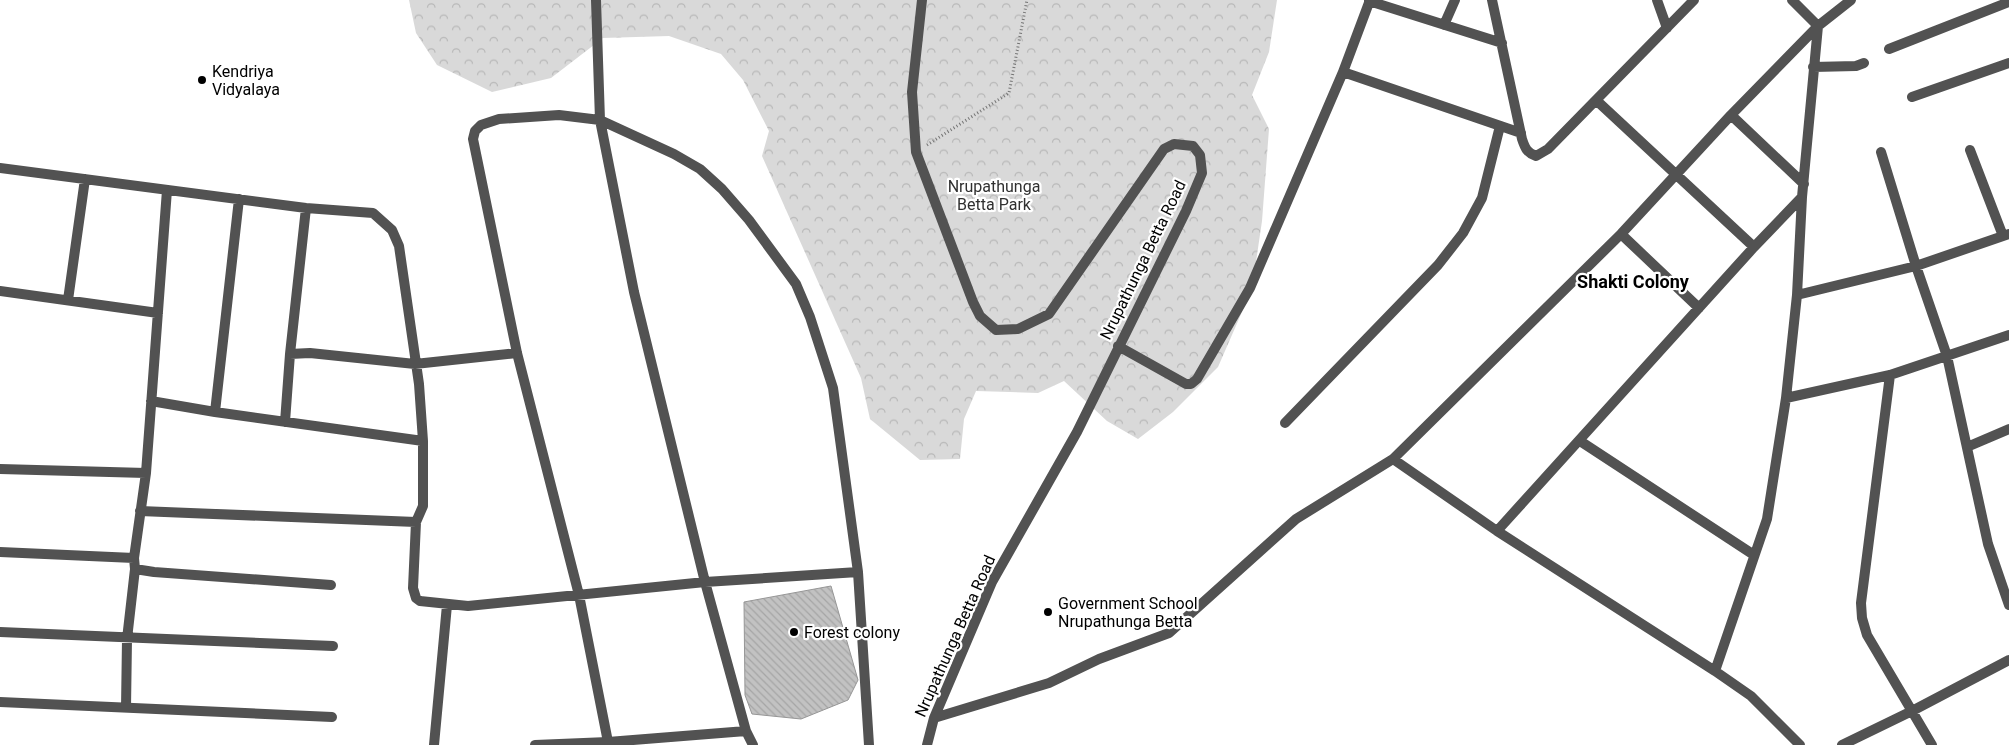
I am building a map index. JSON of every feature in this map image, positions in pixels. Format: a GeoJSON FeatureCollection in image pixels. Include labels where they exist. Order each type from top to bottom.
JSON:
{"type":"FeatureCollection","features":[{"type":"Feature","properties":{"kind":"street"},"geometry":{"type":"LineString","coordinates":[[596,0],[600,120],[634,292],[706,582],[746,731],[753,745]]}},
{"type":"Feature","properties":{"kind":"street","name":"Nrupathunga Betta Road"},"geometry":{"type":"LineString","coordinates":[[922,0],[912,92],[916,152],[972,302],[980,316],[996,330],[1018,329],[1049,314],[1164,149],[1174,144],[1193,146],[1200,154],[1202,173],[1172,242],[1118,346],[1077,432],[992,582],[934,718],[927,745]]}},
{"type":"Feature","properties":{"kind":"street"},"geometry":{"type":"LineString","coordinates":[[1118,346],[1186,384],[1191,384],[1197,379],[1250,288],[1343,72],[1369,0],[1502,43]]}},
{"type":"Feature","properties":{"kind":"street"},"geometry":{"type":"LineString","coordinates":[[1444,25],[1455,0]]}},
{"type":"Feature","properties":{"kind":"street"},"geometry":{"type":"LineString","coordinates":[[1657,0],[1667,28]]}},
{"type":"Feature","properties":{"kind":"street"},"geometry":{"type":"LineString","coordinates":[[1496,1],[1502,43],[1525,148],[1530,154],[1540,155],[1694,0]]}},
{"type":"Feature","properties":{"kind":"street"},"geometry":{"type":"LineString","coordinates":[[1792,0],[1818,26]]}},
{"type":"Feature","properties":{"kind":"street"},"geometry":{"type":"LineString","coordinates":[[934,718],[1049,683],[1099,659],[1169,633],[1296,519],[1393,459],[1621,234],[1818,26],[1851,0]]}},
{"type":"Feature","properties":{"kind":"street"},"geometry":{"type":"LineString","coordinates":[[1889,49],[2009,2]]}},
{"type":"Feature","properties":{"kind":"street"},"geometry":{"type":"LineString","coordinates":[[1715,670],[1767,519],[1786,398],[1797,295],[1802,197],[1818,26]]}},
{"type":"Feature","properties":{"kind":"street"},"geometry":{"type":"LineString","coordinates":[[1813,67],[1856,66],[1864,63]]}},
{"type":"Feature","properties":{"kind":"street"},"geometry":{"type":"LineString","coordinates":[[1912,97],[2009,63]]}},
{"type":"Feature","properties":{"kind":"street"},"geometry":{"type":"LineString","coordinates":[[1343,72],[1521,133]]}},
{"type":"Feature","properties":{"kind":"street"},"geometry":{"type":"LineString","coordinates":[[1596,100],[1754,247]]}},
{"type":"Feature","properties":{"kind":"street"},"geometry":{"type":"LineString","coordinates":[[608,742],[579,595],[517,353],[473,139],[475,131],[481,124],[499,119],[559,115],[600,120],[674,154],[700,170],[722,189],[796,284],[810,317],[833,388],[858,572],[869,745]]}},
{"type":"Feature","properties":{"kind":"street"},"geometry":{"type":"LineString","coordinates":[[1731,116],[1804,184]]}},
{"type":"Feature","properties":{"kind":"street"},"geometry":{"type":"LineString","coordinates":[[1285,422],[1438,265],[1463,233],[1482,198],[1500,126]]}},
{"type":"Feature","properties":{"kind":"street"},"geometry":{"type":"LineString","coordinates":[[1797,295],[1916,266],[2006,235],[1970,150]]}},
{"type":"Feature","properties":{"kind":"street"},"geometry":{"type":"LineString","coordinates":[[1881,152],[1916,266],[1948,356],[1988,544],[2009,605]]}},
{"type":"Feature","properties":{"kind":"street"},"geometry":{"type":"LineString","coordinates":[[0,168],[306,208],[373,213],[392,230],[399,246],[423,441],[423,506],[416,522],[414,594],[420,601],[468,606],[706,582],[858,572]]}},
{"type":"Feature","properties":{"kind":"street"},"geometry":{"type":"LineString","coordinates":[[68,300],[85,180]]}},
{"type":"Feature","properties":{"kind":"street"},"geometry":{"type":"LineString","coordinates":[[126,708],[127,639],[134,563],[146,474],[167,190]]}},
{"type":"Feature","properties":{"kind":"street"},"geometry":{"type":"LineString","coordinates":[[1497,530],[1580,441],[1754,247],[1802,197]]}},
{"type":"Feature","properties":{"kind":"street"},"geometry":{"type":"LineString","coordinates":[[216,412],[240,200]]}},
{"type":"Feature","properties":{"kind":"street"},"geometry":{"type":"LineString","coordinates":[[285,422],[290,354],[306,208]]}},
{"type":"Feature","properties":{"kind":"street"},"geometry":{"type":"LineString","coordinates":[[1621,234],[1699,308]]}},
{"type":"Feature","properties":{"kind":"street"},"geometry":{"type":"LineString","coordinates":[[0,291],[158,313]]}},
{"type":"Feature","properties":{"kind":"street"},"geometry":{"type":"LineString","coordinates":[[1786,398],[1890,375],[2009,335]]}},
{"type":"Feature","properties":{"kind":"street"},"geometry":{"type":"LineString","coordinates":[[290,354],[310,353],[415,364],[517,353]]}},
{"type":"Feature","properties":{"kind":"street"},"geometry":{"type":"LineString","coordinates":[[1890,375],[1861,603],[1862,618],[1867,635],[1932,745]]}},
{"type":"Feature","properties":{"kind":"street"},"geometry":{"type":"LineString","coordinates":[[151,401],[423,441]]}},
{"type":"Feature","properties":{"kind":"street"},"geometry":{"type":"LineString","coordinates":[[1968,447],[2009,429]]}},
{"type":"Feature","properties":{"kind":"street"},"geometry":{"type":"LineString","coordinates":[[1580,441],[1754,555]]}},
{"type":"Feature","properties":{"kind":"street"},"geometry":{"type":"LineString","coordinates":[[1393,459],[1497,530],[1715,670],[1751,696],[1800,745]]}},
{"type":"Feature","properties":{"kind":"street"},"geometry":{"type":"LineString","coordinates":[[0,469],[146,474]]}},
{"type":"Feature","properties":{"kind":"street"},"geometry":{"type":"LineString","coordinates":[[140,511],[416,522]]}},
{"type":"Feature","properties":{"kind":"street"},"geometry":{"type":"LineString","coordinates":[[0,552],[134,563],[154,572],[331,585]]}},
{"type":"Feature","properties":{"kind":"street"},"geometry":{"type":"LineString","coordinates":[[434,745],[447,605]]}},
{"type":"Feature","properties":{"kind":"street"},"geometry":{"type":"LineString","coordinates":[[0,632],[127,639],[333,646]]}},
{"type":"Feature","properties":{"kind":"street"},"geometry":{"type":"LineString","coordinates":[[1842,745],[2009,660]]}},
{"type":"Feature","properties":{"kind":"street"},"geometry":{"type":"LineString","coordinates":[[0,702],[332,716]]}},
{"type":"Feature","properties":{"kind":"street"},"geometry":{"type":"LineString","coordinates":[[535,745],[608,742],[746,731]]}},
{"type":"Feature","properties":{"kind":"path"},"geometry":{"type":"LineString","coordinates":[[916,152],[1009,93],[1027,0]]}},
{"type":"Feature","properties":{"kind":"green space","name":"Nrupathunga Betta Park"},"geometry":{"type":"Polygon","coordinates":[[[409,0],[1277,0],[1269,52],[1252,95],[1269,129],[1262,221],[1252,289],[1218,367],[1173,412],[1138,439],[1107,421],[1064,381],[1038,393],[976,391],[964,419],[960,459],[920,460],[870,419],[861,378],[762,156],[769,131],[743,80],[721,54],[669,36],[603,38],[551,78],[492,92],[437,65],[416,33],[409,0]]]}},
{"type":"Feature","properties":{"kind":"building","name":"Forest colony"},"geometry":{"type":"Polygon","coordinates":[[[831,586],[858,680],[848,700],[801,719],[752,714],[745,695],[744,602],[831,586]]]}},
{"type":"Feature","properties":{"kind":"place","name":"Kendriya Vidyalaya"},"geometry":{"type":"Point","coordinates":[202,80]}},
{"type":"Feature","properties":{"kind":"place","name":"Government School Nrupathunga Betta"},"geometry":{"type":"Point","coordinates":[1048,612]}},
{"type":"Feature","properties":{"kind":"place","name":"Forest colony"},"geometry":{"type":"Point","coordinates":[794,632]}},
{"type":"Feature","properties":{"kind":"district","name":"Shakti Colony"},"geometry":{"type":"Point","coordinates":[1633,281]}}]}
